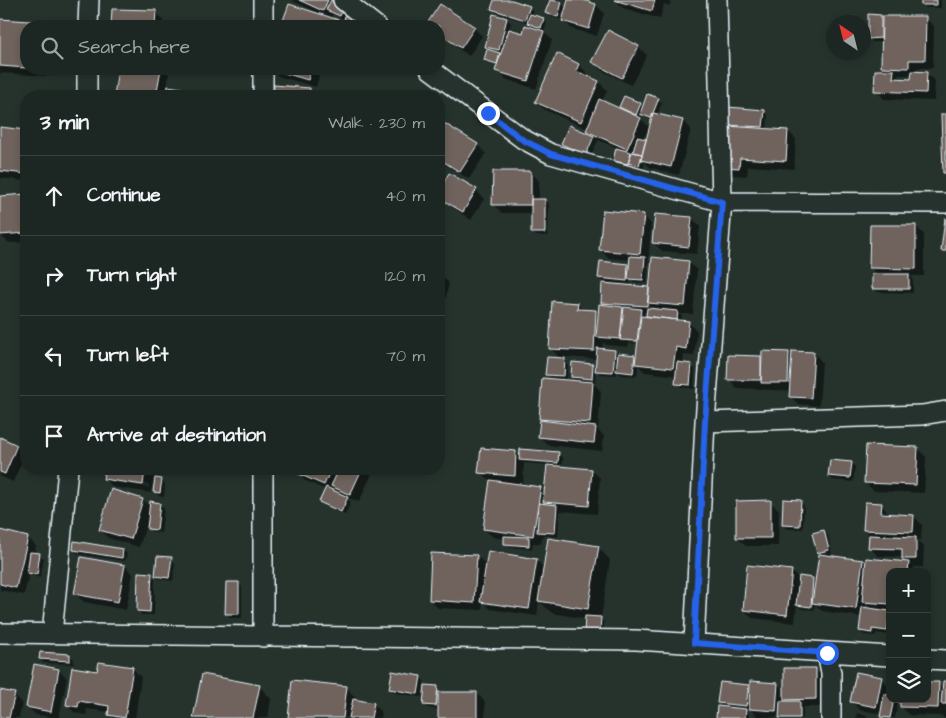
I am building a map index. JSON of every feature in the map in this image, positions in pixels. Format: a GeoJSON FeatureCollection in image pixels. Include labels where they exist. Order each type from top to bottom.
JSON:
{"type":"FeatureCollection","features":[{"type":"Feature","properties":{"kind":"street"},"geometry":{"type":"LineString","coordinates":[[88,20],[89,0]]}},
{"type":"Feature","properties":{"kind":"street"},"geometry":{"type":"LineString","coordinates":[[263,0],[263,20]]}},
{"type":"Feature","properties":{"kind":"street"},"geometry":{"type":"LineString","coordinates":[[343,0],[368,20]]}},
{"type":"Feature","properties":{"kind":"street"},"geometry":{"type":"LineString","coordinates":[[694,643],[705,422],[722,202],[717,0]]}},
{"type":"Feature","properties":{"kind":"street"},"geometry":{"type":"LineString","coordinates":[[87,75],[87,90]]}},
{"type":"Feature","properties":{"kind":"street"},"geometry":{"type":"LineString","coordinates":[[263,75],[263,90]]}},
{"type":"Feature","properties":{"kind":"street"},"geometry":{"type":"LineString","coordinates":[[438,75],[523,140],[551,154],[722,202],[946,204]]}},
{"type":"Feature","properties":{"kind":"street"},"geometry":{"type":"LineString","coordinates":[[705,422],[922,415],[946,411]]}},
{"type":"Feature","properties":{"kind":"street"},"geometry":{"type":"LineString","coordinates":[[52,634],[67,475]]}},
{"type":"Feature","properties":{"kind":"street"},"geometry":{"type":"LineString","coordinates":[[263,475],[263,637]]}},
{"type":"Feature","properties":{"kind":"street"},"geometry":{"type":"LineString","coordinates":[[0,633],[636,640],[886,656]]}},
{"type":"Feature","properties":{"kind":"street"},"geometry":{"type":"LineString","coordinates":[[827,653],[832,673],[831,718]]}},
{"type":"Feature","properties":{"kind":"street"},"geometry":{"type":"LineString","coordinates":[[931,659],[946,660]]}},
{"type":"Feature","properties":{"kind":"building"},"geometry":{"type":"Polygon","coordinates":[[[299,0],[328,0],[323,11],[299,0]]]}},
{"type":"Feature","properties":{"kind":"building"},"geometry":{"type":"Polygon","coordinates":[[[331,0],[345,5],[340,16],[326,10],[331,0]]]}},
{"type":"Feature","properties":{"kind":"building"},"geometry":{"type":"Polygon","coordinates":[[[494,0],[512,0],[530,6],[525,20],[491,9],[494,0]]]}},
{"type":"Feature","properties":{"kind":"building"},"geometry":{"type":"Polygon","coordinates":[[[550,0],[562,2],[558,17],[545,13],[550,0]]]}},
{"type":"Feature","properties":{"kind":"building"},"geometry":{"type":"Polygon","coordinates":[[[568,0],[583,0],[596,4],[589,29],[562,21],[568,0]]]}},
{"type":"Feature","properties":{"kind":"building"},"geometry":{"type":"Polygon","coordinates":[[[614,0],[655,0],[652,11],[614,0]]]}},
{"type":"Feature","properties":{"kind":"building"},"geometry":{"type":"Polygon","coordinates":[[[921,0],[937,0],[937,5],[921,5],[921,0]]]}},
{"type":"Feature","properties":{"kind":"building"},"geometry":{"type":"Polygon","coordinates":[[[289,4],[339,20],[283,20],[289,4]]]}},
{"type":"Feature","properties":{"kind":"building"},"geometry":{"type":"Polygon","coordinates":[[[440,4],[475,27],[461,48],[445,38],[445,20],[429,20],[440,4]]]}},
{"type":"Feature","properties":{"kind":"building"},"geometry":{"type":"Polygon","coordinates":[[[112,9],[156,10],[155,20],[111,20],[112,9]]]}},
{"type":"Feature","properties":{"kind":"building"},"geometry":{"type":"Polygon","coordinates":[[[493,14],[507,18],[499,50],[485,47],[493,14]]]}},
{"type":"Feature","properties":{"kind":"building"},"geometry":{"type":"Polygon","coordinates":[[[530,14],[544,18],[541,28],[527,23],[530,14]]]}},
{"type":"Feature","properties":{"kind":"building"},"geometry":{"type":"Polygon","coordinates":[[[868,14],[881,15],[881,38],[871,39],[871,15],[868,14]]]}},
{"type":"Feature","properties":{"kind":"building"},"geometry":{"type":"Polygon","coordinates":[[[345,15],[358,17],[357,20],[344,20],[345,15]]]}},
{"type":"Feature","properties":{"kind":"building"},"geometry":{"type":"Polygon","coordinates":[[[882,16],[926,16],[925,60],[909,60],[909,68],[881,67],[882,16]]]}},
{"type":"Feature","properties":{"kind":"building"},"geometry":{"type":"Polygon","coordinates":[[[0,19],[20,20],[20,68],[0,66],[0,19]]]}},
{"type":"Feature","properties":{"kind":"building"},"geometry":{"type":"Polygon","coordinates":[[[525,25],[544,31],[528,81],[495,71],[509,29],[523,33],[525,25]]]}},
{"type":"Feature","properties":{"kind":"building"},"geometry":{"type":"Polygon","coordinates":[[[608,30],[639,46],[622,78],[591,62],[608,30]]]}},
{"type":"Feature","properties":{"kind":"building"},"geometry":{"type":"Polygon","coordinates":[[[487,49],[500,53],[497,64],[484,60],[487,49]]]}},
{"type":"Feature","properties":{"kind":"building"},"geometry":{"type":"Polygon","coordinates":[[[557,53],[579,64],[576,71],[599,81],[581,122],[535,102],[557,53]]]}},
{"type":"Feature","properties":{"kind":"building"},"geometry":{"type":"Polygon","coordinates":[[[875,70],[894,70],[893,78],[911,79],[912,71],[927,72],[926,93],[874,91],[875,70]]]}},
{"type":"Feature","properties":{"kind":"building"},"geometry":{"type":"Polygon","coordinates":[[[117,75],[160,75],[157,90],[115,90],[117,75]]]}},
{"type":"Feature","properties":{"kind":"building"},"geometry":{"type":"Polygon","coordinates":[[[291,75],[309,75],[308,80],[291,75]]]}},
{"type":"Feature","properties":{"kind":"building"},"geometry":{"type":"Polygon","coordinates":[[[274,85],[310,88],[310,90],[274,90],[274,85]]]}},
{"type":"Feature","properties":{"kind":"building"},"geometry":{"type":"Polygon","coordinates":[[[168,86],[182,88],[182,90],[168,90],[168,86]]]}},
{"type":"Feature","properties":{"kind":"building"},"geometry":{"type":"Polygon","coordinates":[[[647,94],[659,98],[651,118],[640,114],[647,94]]]}},
{"type":"Feature","properties":{"kind":"building"},"geometry":{"type":"Polygon","coordinates":[[[624,96],[641,103],[636,115],[619,107],[624,96]]]}},
{"type":"Feature","properties":{"kind":"building"},"geometry":{"type":"Polygon","coordinates":[[[599,99],[641,118],[627,149],[586,131],[599,99]]]}},
{"type":"Feature","properties":{"kind":"building"},"geometry":{"type":"Polygon","coordinates":[[[728,107],[765,110],[763,127],[727,125],[728,107]]]}},
{"type":"Feature","properties":{"kind":"building"},"geometry":{"type":"Polygon","coordinates":[[[653,113],[683,120],[671,167],[641,160],[653,113]]]}},
{"type":"Feature","properties":{"kind":"building"},"geometry":{"type":"Polygon","coordinates":[[[941,114],[946,114],[946,173],[943,173],[941,114]]]}},
{"type":"Feature","properties":{"kind":"building"},"geometry":{"type":"Polygon","coordinates":[[[445,124],[478,144],[460,172],[445,163],[445,124]]]}},
{"type":"Feature","properties":{"kind":"building"},"geometry":{"type":"Polygon","coordinates":[[[569,125],[594,136],[586,155],[561,144],[569,125]]]}},
{"type":"Feature","properties":{"kind":"building"},"geometry":{"type":"Polygon","coordinates":[[[726,126],[788,130],[786,161],[740,158],[739,168],[723,167],[726,126]]]}},
{"type":"Feature","properties":{"kind":"building"},"geometry":{"type":"Polygon","coordinates":[[[0,127],[20,129],[20,173],[0,171],[0,127]]]}},
{"type":"Feature","properties":{"kind":"building"},"geometry":{"type":"Polygon","coordinates":[[[637,137],[646,139],[642,154],[633,152],[637,137]]]}},
{"type":"Feature","properties":{"kind":"building"},"geometry":{"type":"Polygon","coordinates":[[[616,148],[631,152],[628,164],[613,161],[616,148]]]}},
{"type":"Feature","properties":{"kind":"building"},"geometry":{"type":"Polygon","coordinates":[[[632,152],[642,154],[639,166],[628,163],[632,152]]]}},
{"type":"Feature","properties":{"kind":"building"},"geometry":{"type":"Polygon","coordinates":[[[493,171],[531,171],[531,205],[492,205],[493,171]]]}},
{"type":"Feature","properties":{"kind":"building"},"geometry":{"type":"Polygon","coordinates":[[[449,173],[477,189],[463,212],[445,202],[445,180],[449,173]]]}},
{"type":"Feature","properties":{"kind":"building"},"geometry":{"type":"Polygon","coordinates":[[[20,194],[20,233],[0,235],[0,196],[20,194]]]}},
{"type":"Feature","properties":{"kind":"building"},"geometry":{"type":"Polygon","coordinates":[[[531,199],[545,199],[545,233],[531,233],[531,199]]]}},
{"type":"Feature","properties":{"kind":"building"},"geometry":{"type":"Polygon","coordinates":[[[603,210],[644,214],[640,254],[599,250],[603,210]]]}},
{"type":"Feature","properties":{"kind":"building"},"geometry":{"type":"Polygon","coordinates":[[[655,214],[692,217],[689,247],[652,243],[655,214]]]}},
{"type":"Feature","properties":{"kind":"building"},"geometry":{"type":"Polygon","coordinates":[[[945,218],[946,251],[941,251],[945,218]]]}},
{"type":"Feature","properties":{"kind":"building"},"geometry":{"type":"Polygon","coordinates":[[[870,225],[916,225],[916,269],[869,268],[870,225]]]}},
{"type":"Feature","properties":{"kind":"building"},"geometry":{"type":"Polygon","coordinates":[[[630,256],[645,257],[643,280],[628,279],[630,256]]]}},
{"type":"Feature","properties":{"kind":"building"},"geometry":{"type":"Polygon","coordinates":[[[652,257],[689,261],[685,306],[648,303],[652,257]]]}},
{"type":"Feature","properties":{"kind":"building"},"geometry":{"type":"Polygon","coordinates":[[[600,261],[628,264],[627,281],[598,278],[600,261]]]}},
{"type":"Feature","properties":{"kind":"building"},"geometry":{"type":"Polygon","coordinates":[[[872,274],[909,274],[909,289],[872,289],[872,274]]]}},
{"type":"Feature","properties":{"kind":"building"},"geometry":{"type":"Polygon","coordinates":[[[602,283],[649,287],[647,306],[601,303],[602,283]]]}},
{"type":"Feature","properties":{"kind":"building"},"geometry":{"type":"Polygon","coordinates":[[[552,301],[578,303],[577,309],[596,310],[594,351],[549,349],[552,301]]]}},
{"type":"Feature","properties":{"kind":"building"},"geometry":{"type":"Polygon","coordinates":[[[599,304],[623,307],[620,339],[596,337],[599,304]]]}},
{"type":"Feature","properties":{"kind":"building"},"geometry":{"type":"Polygon","coordinates":[[[624,307],[641,309],[637,341],[620,340],[624,307]]]}},
{"type":"Feature","properties":{"kind":"building"},"geometry":{"type":"Polygon","coordinates":[[[647,308],[678,311],[677,320],[646,316],[647,308]]]}},
{"type":"Feature","properties":{"kind":"building"},"geometry":{"type":"Polygon","coordinates":[[[641,316],[689,321],[686,349],[676,347],[673,368],[635,364],[641,316]]]}},
{"type":"Feature","properties":{"kind":"building"},"geometry":{"type":"Polygon","coordinates":[[[597,348],[615,350],[613,372],[595,371],[597,348]]]}},
{"type":"Feature","properties":{"kind":"building"},"geometry":{"type":"Polygon","coordinates":[[[762,351],[789,352],[788,383],[761,383],[762,351]]]}},
{"type":"Feature","properties":{"kind":"building"},"geometry":{"type":"Polygon","coordinates":[[[792,351],[814,352],[811,398],[789,397],[792,351]]]}},
{"type":"Feature","properties":{"kind":"building"},"geometry":{"type":"Polygon","coordinates":[[[618,353],[635,355],[633,373],[616,371],[618,353]]]}},
{"type":"Feature","properties":{"kind":"building"},"geometry":{"type":"Polygon","coordinates":[[[728,355],[761,356],[761,380],[727,380],[728,355]]]}},
{"type":"Feature","properties":{"kind":"building"},"geometry":{"type":"Polygon","coordinates":[[[547,357],[565,358],[564,376],[545,375],[547,357]]]}},
{"type":"Feature","properties":{"kind":"building"},"geometry":{"type":"Polygon","coordinates":[[[572,362],[593,364],[592,379],[571,377],[572,362]]]}},
{"type":"Feature","properties":{"kind":"building"},"geometry":{"type":"Polygon","coordinates":[[[677,362],[692,364],[690,385],[675,384],[677,362]]]}},
{"type":"Feature","properties":{"kind":"building"},"geometry":{"type":"Polygon","coordinates":[[[542,378],[593,382],[590,423],[539,419],[542,378]]]}},
{"type":"Feature","properties":{"kind":"building"},"geometry":{"type":"Polygon","coordinates":[[[540,420],[596,427],[594,443],[538,437],[540,420]]]}},
{"type":"Feature","properties":{"kind":"building"},"geometry":{"type":"Polygon","coordinates":[[[0,437],[17,445],[5,474],[0,472],[0,437]]]}},
{"type":"Feature","properties":{"kind":"building"},"geometry":{"type":"Polygon","coordinates":[[[866,445],[918,447],[916,485],[864,483],[866,445]]]}},
{"type":"Feature","properties":{"kind":"building"},"geometry":{"type":"Polygon","coordinates":[[[481,448],[516,451],[515,476],[478,473],[481,448]]]}},
{"type":"Feature","properties":{"kind":"building"},"geometry":{"type":"Polygon","coordinates":[[[520,449],[559,452],[558,463],[519,460],[520,449]]]}},
{"type":"Feature","properties":{"kind":"building"},"geometry":{"type":"Polygon","coordinates":[[[830,460],[852,462],[850,478],[828,476],[830,460]]]}},
{"type":"Feature","properties":{"kind":"building"},"geometry":{"type":"Polygon","coordinates":[[[547,465],[592,469],[589,506],[543,502],[547,465]]]}},
{"type":"Feature","properties":{"kind":"building"},"geometry":{"type":"Polygon","coordinates":[[[104,475],[144,475],[143,485],[103,479],[104,475]]]}},
{"type":"Feature","properties":{"kind":"building"},"geometry":{"type":"Polygon","coordinates":[[[301,475],[328,475],[324,485],[301,475]]]}},
{"type":"Feature","properties":{"kind":"building"},"geometry":{"type":"Polygon","coordinates":[[[336,475],[359,475],[350,495],[331,486],[336,475]]]}},
{"type":"Feature","properties":{"kind":"building"},"geometry":{"type":"Polygon","coordinates":[[[155,478],[162,479],[160,493],[153,492],[155,478]]]}},
{"type":"Feature","properties":{"kind":"building"},"geometry":{"type":"Polygon","coordinates":[[[490,480],[541,487],[533,536],[483,529],[490,480]]]}},
{"type":"Feature","properties":{"kind":"building"},"geometry":{"type":"Polygon","coordinates":[[[326,487],[348,497],[341,512],[319,502],[326,487]]]}},
{"type":"Feature","properties":{"kind":"building"},"geometry":{"type":"Polygon","coordinates":[[[111,489],[143,499],[131,539],[99,530],[111,489]]]}},
{"type":"Feature","properties":{"kind":"building"},"geometry":{"type":"Polygon","coordinates":[[[783,499],[801,500],[800,526],[782,525],[783,499]]]}},
{"type":"Feature","properties":{"kind":"building"},"geometry":{"type":"Polygon","coordinates":[[[771,500],[771,538],[736,538],[736,501],[771,500]]]}},
{"type":"Feature","properties":{"kind":"building"},"geometry":{"type":"Polygon","coordinates":[[[150,501],[160,503],[157,530],[147,529],[150,501]]]}},
{"type":"Feature","properties":{"kind":"building"},"geometry":{"type":"Polygon","coordinates":[[[865,502],[882,503],[881,513],[914,515],[913,532],[863,530],[865,502]]]}},
{"type":"Feature","properties":{"kind":"building"},"geometry":{"type":"Polygon","coordinates":[[[539,503],[557,505],[555,533],[537,532],[539,503]]]}},
{"type":"Feature","properties":{"kind":"building"},"geometry":{"type":"Polygon","coordinates":[[[0,530],[28,537],[16,588],[0,584],[0,530]]]}},
{"type":"Feature","properties":{"kind":"building"},"geometry":{"type":"Polygon","coordinates":[[[824,530],[829,550],[817,553],[812,533],[824,530]]]}},
{"type":"Feature","properties":{"kind":"building"},"geometry":{"type":"Polygon","coordinates":[[[869,535],[916,537],[916,559],[902,559],[902,549],[868,548],[869,535]]]}},
{"type":"Feature","properties":{"kind":"building"},"geometry":{"type":"Polygon","coordinates":[[[504,536],[529,537],[529,546],[504,544],[504,536]]]}},
{"type":"Feature","properties":{"kind":"building"},"geometry":{"type":"Polygon","coordinates":[[[548,538],[599,546],[588,609],[538,601],[548,538]]]}},
{"type":"Feature","properties":{"kind":"building"},"geometry":{"type":"Polygon","coordinates":[[[74,541],[123,549],[122,558],[73,550],[74,541]]]}},
{"type":"Feature","properties":{"kind":"building"},"geometry":{"type":"Polygon","coordinates":[[[488,551],[537,559],[529,609],[480,602],[488,551]]]}},
{"type":"Feature","properties":{"kind":"building"},"geometry":{"type":"Polygon","coordinates":[[[30,552],[40,553],[37,574],[27,573],[30,552]]]}},
{"type":"Feature","properties":{"kind":"building"},"geometry":{"type":"Polygon","coordinates":[[[431,553],[477,555],[474,603],[429,600],[431,553]]]}},
{"type":"Feature","properties":{"kind":"building"},"geometry":{"type":"Polygon","coordinates":[[[819,554],[863,560],[856,609],[812,603],[819,554]]]}},
{"type":"Feature","properties":{"kind":"building"},"geometry":{"type":"Polygon","coordinates":[[[157,556],[172,557],[169,578],[155,576],[157,556]]]}},
{"type":"Feature","properties":{"kind":"building"},"geometry":{"type":"Polygon","coordinates":[[[81,557],[125,565],[118,602],[74,594],[81,557]]]}},
{"type":"Feature","properties":{"kind":"building"},"geometry":{"type":"Polygon","coordinates":[[[866,558],[909,562],[908,568],[886,568],[886,604],[862,602],[866,558]]]}},
{"type":"Feature","properties":{"kind":"building"},"geometry":{"type":"Polygon","coordinates":[[[747,565],[792,570],[787,615],[743,610],[747,565]]]}},
{"type":"Feature","properties":{"kind":"building"},"geometry":{"type":"Polygon","coordinates":[[[138,572],[152,573],[150,612],[137,611],[138,572]]]}},
{"type":"Feature","properties":{"kind":"building"},"geometry":{"type":"Polygon","coordinates":[[[799,576],[813,578],[811,607],[796,605],[799,576]]]}},
{"type":"Feature","properties":{"kind":"building"},"geometry":{"type":"Polygon","coordinates":[[[226,582],[239,582],[239,614],[225,614],[226,582]]]}},
{"type":"Feature","properties":{"kind":"building"},"geometry":{"type":"Polygon","coordinates":[[[862,607],[886,610],[886,631],[872,629],[872,633],[859,631],[862,607]]]}},
{"type":"Feature","properties":{"kind":"building"},"geometry":{"type":"Polygon","coordinates":[[[585,616],[601,617],[600,634],[584,633],[585,616]]]}},
{"type":"Feature","properties":{"kind":"building"},"geometry":{"type":"Polygon","coordinates":[[[40,652],[70,654],[70,661],[39,659],[40,652]]]}},
{"type":"Feature","properties":{"kind":"building"},"geometry":{"type":"Polygon","coordinates":[[[99,662],[133,667],[125,718],[108,715],[109,706],[79,701],[78,707],[66,705],[72,667],[97,671],[99,662]]]}},
{"type":"Feature","properties":{"kind":"building"},"geometry":{"type":"Polygon","coordinates":[[[34,664],[59,669],[51,712],[26,707],[34,664]]]}},
{"type":"Feature","properties":{"kind":"building"},"geometry":{"type":"Polygon","coordinates":[[[784,668],[816,668],[816,699],[784,700],[784,668]]]}},
{"type":"Feature","properties":{"kind":"building"},"geometry":{"type":"Polygon","coordinates":[[[392,671],[421,676],[418,694],[389,689],[392,671]]]}},
{"type":"Feature","properties":{"kind":"building"},"geometry":{"type":"Polygon","coordinates":[[[856,672],[882,677],[876,707],[850,702],[856,672]]]}},
{"type":"Feature","properties":{"kind":"building"},"geometry":{"type":"Polygon","coordinates":[[[202,674],[260,685],[253,718],[193,718],[202,674]]]}},
{"type":"Feature","properties":{"kind":"building"},"geometry":{"type":"Polygon","coordinates":[[[292,680],[347,686],[343,718],[288,718],[292,680]]]}},
{"type":"Feature","properties":{"kind":"building"},"geometry":{"type":"Polygon","coordinates":[[[750,681],[778,683],[776,711],[749,709],[750,681]]]}},
{"type":"Feature","properties":{"kind":"building"},"geometry":{"type":"Polygon","coordinates":[[[943,681],[946,681],[946,704],[941,704],[943,681]]]}},
{"type":"Feature","properties":{"kind":"building"},"geometry":{"type":"Polygon","coordinates":[[[720,682],[749,685],[746,706],[717,703],[720,682]]]}},
{"type":"Feature","properties":{"kind":"building"},"geometry":{"type":"Polygon","coordinates":[[[931,682],[939,682],[938,708],[900,707],[900,703],[931,703],[931,682]]]}},
{"type":"Feature","properties":{"kind":"building"},"geometry":{"type":"Polygon","coordinates":[[[425,685],[438,686],[436,706],[423,705],[425,685]]]}},
{"type":"Feature","properties":{"kind":"building"},"geometry":{"type":"Polygon","coordinates":[[[0,690],[15,693],[9,718],[0,717],[0,690]]]}},
{"type":"Feature","properties":{"kind":"building"},"geometry":{"type":"Polygon","coordinates":[[[438,692],[477,692],[477,718],[438,718],[438,692]]]}},
{"type":"Feature","properties":{"kind":"building"},"geometry":{"type":"Polygon","coordinates":[[[884,694],[886,694],[886,703],[893,703],[890,718],[880,717],[884,694]]]}},
{"type":"Feature","properties":{"kind":"building"},"geometry":{"type":"Polygon","coordinates":[[[353,699],[374,703],[371,718],[349,718],[353,699]]]}},
{"type":"Feature","properties":{"kind":"building"},"geometry":{"type":"Polygon","coordinates":[[[780,701],[800,701],[800,718],[779,718],[780,701]]]}},
{"type":"Feature","properties":{"kind":"building"},"geometry":{"type":"Polygon","coordinates":[[[717,706],[746,709],[745,718],[716,718],[717,706]]]}},
{"type":"Feature","properties":{"kind":"route"},"geometry":{"type":"LineString","coordinates":[[488,113],[523,140],[551,154],[722,202],[705,422],[694,643],[827,653]]}}]}
